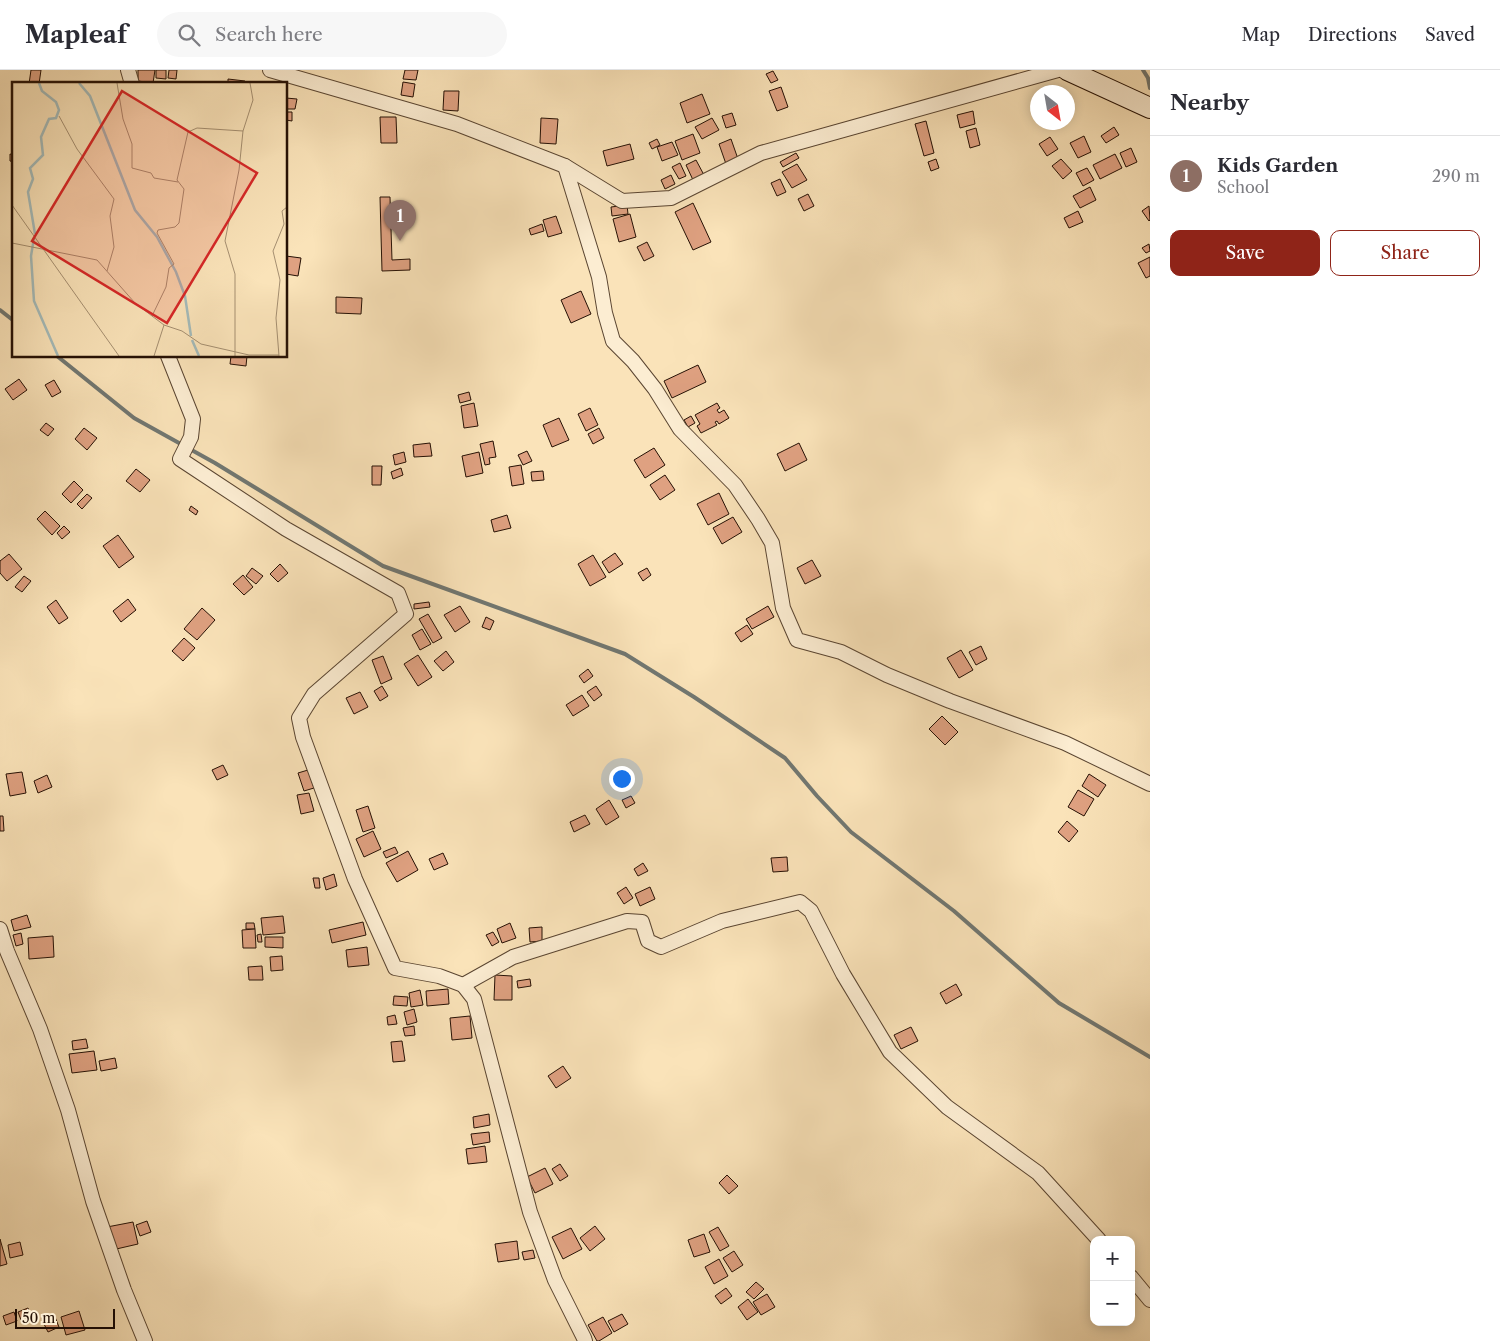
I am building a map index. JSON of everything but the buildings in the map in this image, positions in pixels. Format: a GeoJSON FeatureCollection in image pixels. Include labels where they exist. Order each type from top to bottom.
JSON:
{"type":"FeatureCollection","features":[{"type":"Feature","properties":{"kind":"street"},"geometry":{"type":"LineString","coordinates":[[270,70],[458,124],[565,166],[622,201],[671,198],[761,153],[1058,70]]}},
{"type":"Feature","properties":{"kind":"street"},"geometry":{"type":"LineString","coordinates":[[1067,70],[1150,108]]}},
{"type":"Feature","properties":{"kind":"street"},"geometry":{"type":"LineString","coordinates":[[565,166],[599,277],[605,313],[613,341],[633,361],[655,389],[680,430],[735,485],[758,519],[772,543],[783,608],[797,640],[841,652],[887,675],[1064,743],[1150,784]]}},
{"type":"Feature","properties":{"kind":"street"},"geometry":{"type":"LineString","coordinates":[[169,358],[193,419],[192,437],[180,460],[286,529],[398,593],[406,614],[314,694],[299,718],[303,737],[355,879],[395,968],[439,976],[463,985],[474,999],[530,1212],[555,1280],[585,1341]]}},
{"type":"Feature","properties":{"kind":"street"},"geometry":{"type":"LineString","coordinates":[[463,985],[514,957],[626,921],[642,922],[648,941],[661,946],[722,921],[800,902],[811,911],[842,974],[890,1052],[947,1107],[1038,1173],[1095,1236]]}},
{"type":"Feature","properties":{"kind":"street"},"geometry":{"type":"LineString","coordinates":[[0,929],[7,951],[40,1029],[68,1110],[93,1201],[144,1341]]}},
{"type":"Feature","properties":{"kind":"street"},"geometry":{"type":"LineString","coordinates":[[1134,1281],[1150,1300]]}},
{"type":"Feature","properties":{"kind":"waterway"},"geometry":{"type":"LineString","coordinates":[[1143,70],[1148,78],[1150,88]]}},
{"type":"Feature","properties":{"kind":"waterway"},"geometry":{"type":"LineString","coordinates":[[0,310],[12,319]]}},
{"type":"Feature","properties":{"kind":"waterway"},"geometry":{"type":"LineString","coordinates":[[59,358],[134,418],[215,463],[383,566],[625,654],[694,697],[785,758],[851,832],[954,911],[1059,1003],[1150,1057]]}},
{"type":"Feature","properties":{"kind":"place","name":"Kids Garden"},"geometry":{"type":"Point","coordinates":[400,241]}}]}
